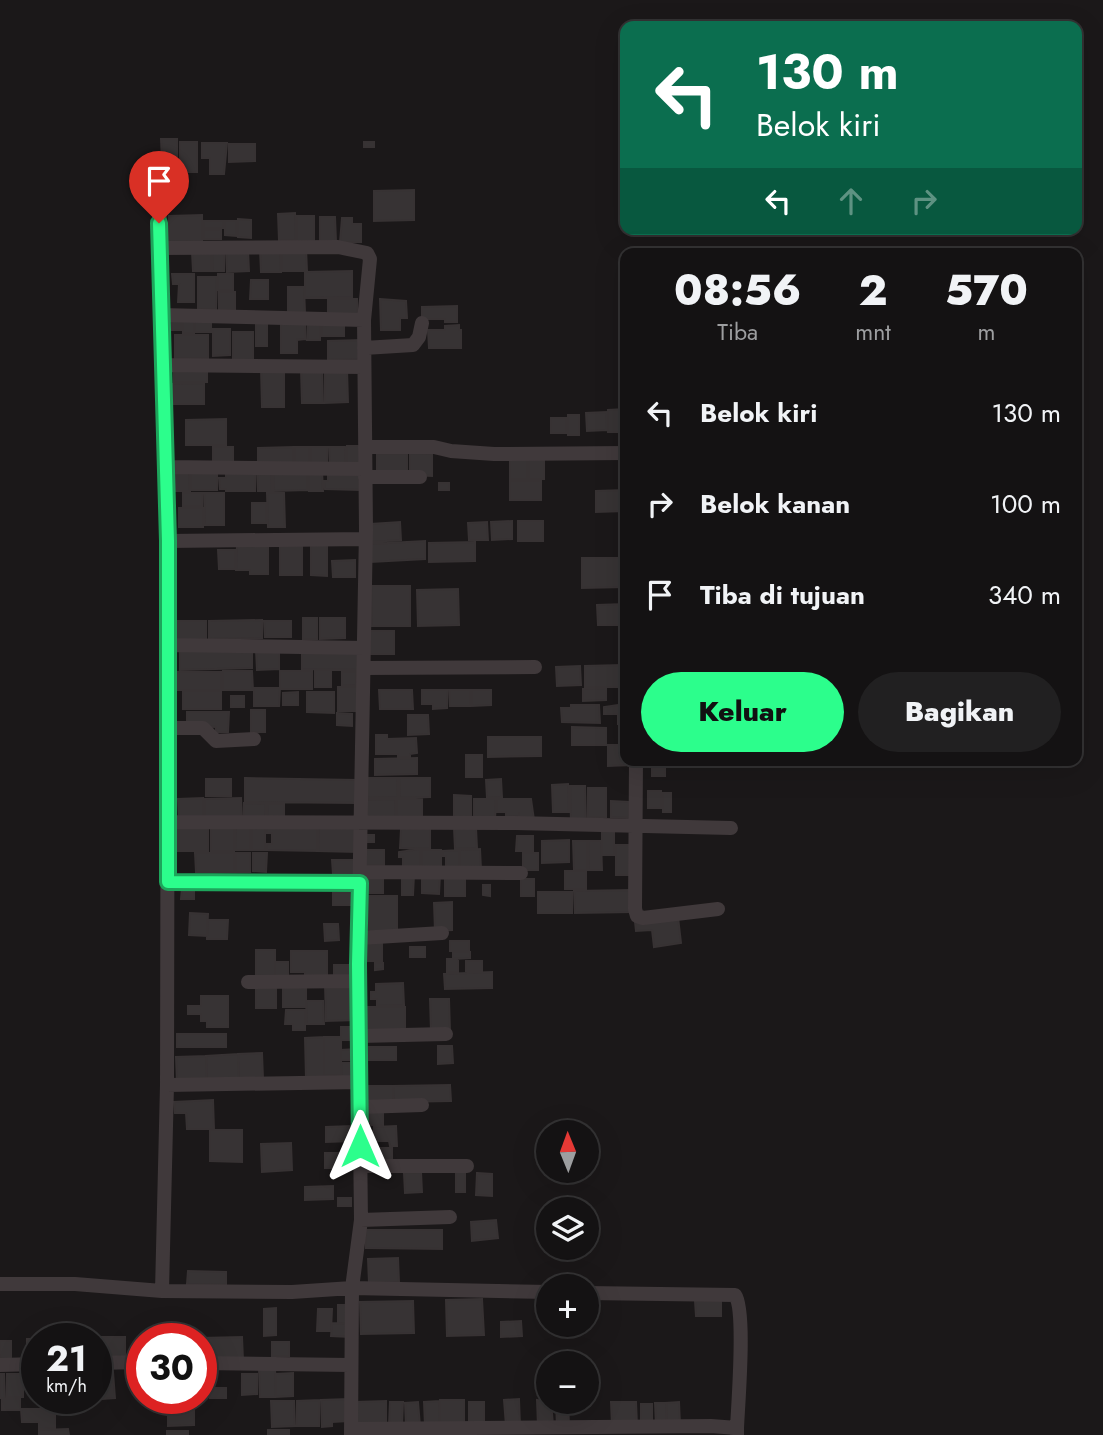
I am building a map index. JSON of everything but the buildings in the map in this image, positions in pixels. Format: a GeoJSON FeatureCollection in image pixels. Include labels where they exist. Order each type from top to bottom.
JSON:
{"type":"FeatureCollection","features":[{"type":"Feature","properties":{"kind":"street"},"geometry":{"type":"LineString","coordinates":[[159,174],[168,541],[167,1085],[162,1291]]}},
{"type":"Feature","properties":{"kind":"street"},"geometry":{"type":"LineString","coordinates":[[159,248],[338,247],[361,250],[367,253],[370,259],[364,320],[366,539],[359,937],[361,1220],[352,1288],[351,1432],[711,1426],[737,1431],[740,1325],[739,1300],[735,1295],[599,1293]]}},
{"type":"Feature","properties":{"kind":"street"},"geometry":{"type":"LineString","coordinates":[[161,316],[364,320]]}},
{"type":"Feature","properties":{"kind":"street"},"geometry":{"type":"LineString","coordinates":[[364,348],[413,345],[419,337],[422,323]]}},
{"type":"Feature","properties":{"kind":"street"},"geometry":{"type":"LineString","coordinates":[[163,365],[364,367]]}},
{"type":"Feature","properties":{"kind":"street"},"geometry":{"type":"LineString","coordinates":[[365,447],[434,446],[451,452],[494,454],[620,453]]}},
{"type":"Feature","properties":{"kind":"street"},"geometry":{"type":"LineString","coordinates":[[166,467],[365,472],[420,477]]}},
{"type":"Feature","properties":{"kind":"street"},"geometry":{"type":"LineString","coordinates":[[168,541],[366,539]]}},
{"type":"Feature","properties":{"kind":"street"},"geometry":{"type":"LineString","coordinates":[[168,645],[364,648]]}},
{"type":"Feature","properties":{"kind":"street"},"geometry":{"type":"LineString","coordinates":[[364,668],[535,667]]}},
{"type":"Feature","properties":{"kind":"street"},"geometry":{"type":"LineString","coordinates":[[168,728],[203,728],[216,741],[254,739]]}},
{"type":"Feature","properties":{"kind":"street"},"geometry":{"type":"LineString","coordinates":[[636,766],[637,916],[643,918],[718,909]]}},
{"type":"Feature","properties":{"kind":"street"},"geometry":{"type":"LineString","coordinates":[[168,821],[731,828]]}},
{"type":"Feature","properties":{"kind":"street"},"geometry":{"type":"LineString","coordinates":[[168,882],[521,873]]}},
{"type":"Feature","properties":{"kind":"street"},"geometry":{"type":"LineString","coordinates":[[359,937],[442,933]]}},
{"type":"Feature","properties":{"kind":"street"},"geometry":{"type":"LineString","coordinates":[[248,982],[359,981]]}},
{"type":"Feature","properties":{"kind":"street"},"geometry":{"type":"LineString","coordinates":[[359,1036],[446,1034]]}},
{"type":"Feature","properties":{"kind":"street"},"geometry":{"type":"LineString","coordinates":[[167,1085],[361,1082]]}},
{"type":"Feature","properties":{"kind":"street"},"geometry":{"type":"LineString","coordinates":[[360,1107],[422,1105]]}},
{"type":"Feature","properties":{"kind":"street"},"geometry":{"type":"LineString","coordinates":[[360,1166],[467,1167]]}},
{"type":"Feature","properties":{"kind":"street"},"geometry":{"type":"LineString","coordinates":[[361,1220],[450,1217]]}},
{"type":"Feature","properties":{"kind":"street"},"geometry":{"type":"LineString","coordinates":[[0,1284],[75,1284],[162,1291],[292,1292],[352,1288],[536,1292]]}},
{"type":"Feature","properties":{"kind":"street"},"geometry":{"type":"LineString","coordinates":[[217,1363],[350,1365]]}},
{"type":"Feature","properties":{"kind":"street"},"geometry":{"type":"LineString","coordinates":[[0,1365],[21,1364]]}},
{"type":"Feature","properties":{"kind":"route"},"geometry":{"type":"LineString","coordinates":[[159,223],[168,541],[168,882],[360,883],[360,1146]]}}]}
